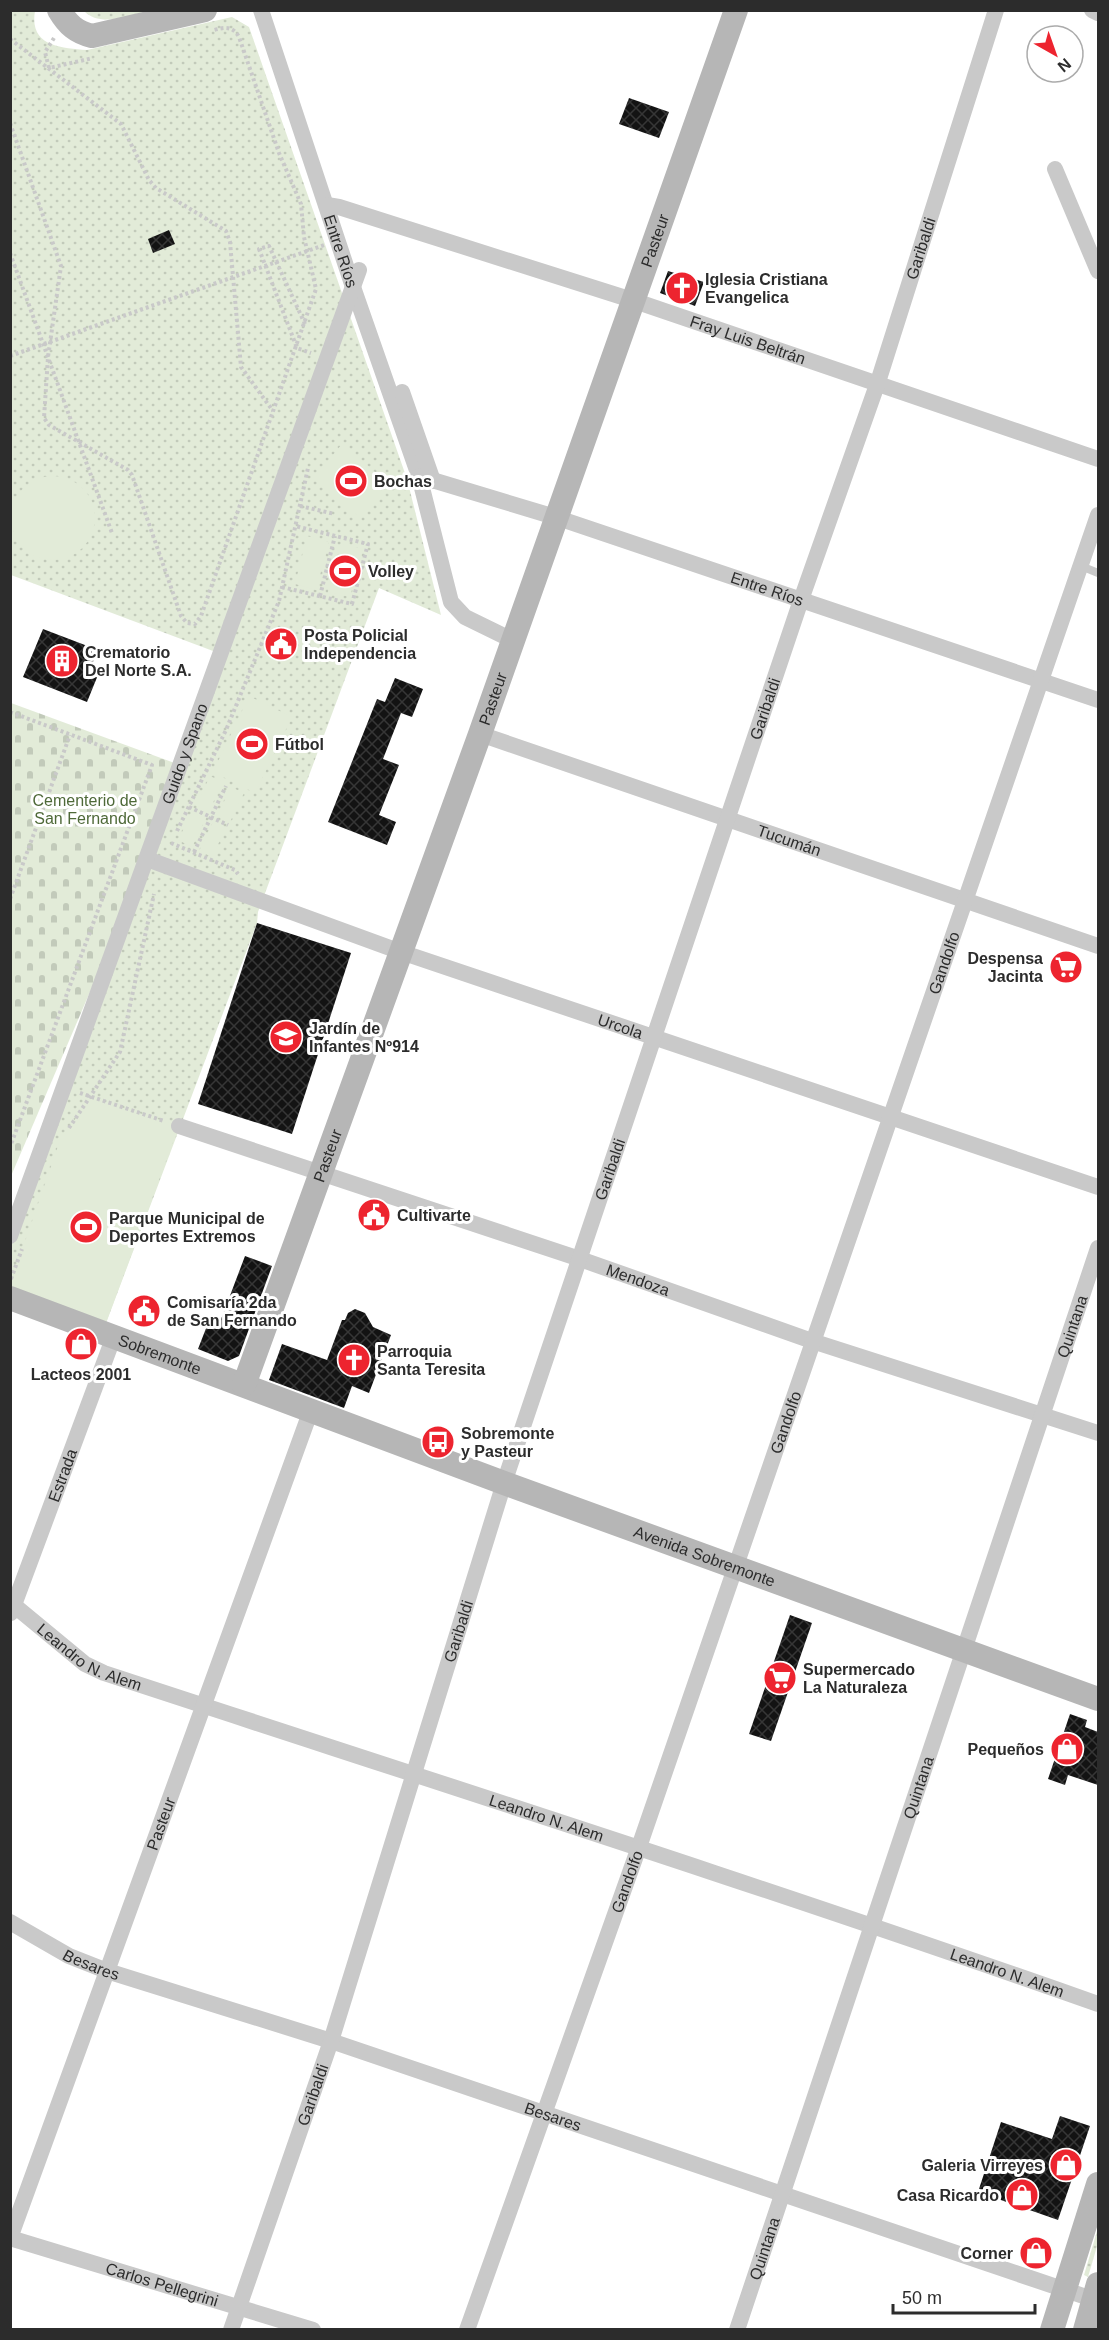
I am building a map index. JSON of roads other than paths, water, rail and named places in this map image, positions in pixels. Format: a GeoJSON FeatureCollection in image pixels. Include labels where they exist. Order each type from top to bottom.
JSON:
{"type":"FeatureCollection","features":[{"type":"Feature","properties":{"kind":"street","name":"Entre Ríos"},"geometry":{"type":"LineString","coordinates":[[261,10],[359,270],[426,479]]}},
{"type":"Feature","properties":{"kind":"street","name":"Entre Ríos"},"geometry":{"type":"LineString","coordinates":[[272,10],[333,206],[339,240],[353,287],[426,479]]}},
{"type":"Feature","properties":{"kind":"street","name":"Pasteur"},"geometry":{"type":"LineString","coordinates":[[244,1385],[480,734],[736,10]]}},
{"type":"Feature","properties":{"kind":"street","name":"Garibaldi"},"geometry":{"type":"LineString","coordinates":[[231,2330],[331,2041],[504,1483],[801,600],[878,382],[996,10]]}},
{"type":"Feature","properties":{"kind":"street"},"geometry":{"type":"LineString","coordinates":[[1092,10],[1098,13]]}},
{"type":"Feature","properties":{"kind":"street"},"geometry":{"type":"LineString","coordinates":[[63,17],[84,34],[92,36],[204,21]]}},
{"type":"Feature","properties":{"kind":"street"},"geometry":{"type":"LineString","coordinates":[[1055,169],[1098,271]]}},
{"type":"Feature","properties":{"kind":"street","name":"Fray Luis Beltrán"},"geometry":{"type":"LineString","coordinates":[[333,206],[632,300],[878,382],[1098,459]]}},
{"type":"Feature","properties":{"kind":"street","name":"Guido y Spano"},"geometry":{"type":"LineString","coordinates":[[10,1236],[359,270]]}},
{"type":"Feature","properties":{"kind":"street","name":"Entre Ríos"},"geometry":{"type":"LineString","coordinates":[[426,479],[555,517],[1098,700]]}},
{"type":"Feature","properties":{"kind":"street"},"geometry":{"type":"LineString","coordinates":[[426,479],[451,602],[465,617],[512,640]]}},
{"type":"Feature","properties":{"kind":"street","name":"Gandolfo"},"geometry":{"type":"LineString","coordinates":[[467,2330],[639,1847],[1098,515]]}},
{"type":"Feature","properties":{"kind":"street","name":"Tucumán"},"geometry":{"type":"LineString","coordinates":[[480,734],[1098,946]]}},
{"type":"Feature","properties":{"kind":"street","name":"Urcola"},"geometry":{"type":"LineString","coordinates":[[147,859],[401,952],[1098,1187]]}},
{"type":"Feature","properties":{"kind":"street","name":"Mendoza"},"geometry":{"type":"LineString","coordinates":[[178,1126],[580,1259],[812,1341],[1098,1433]]}},
{"type":"Feature","properties":{"kind":"street","name":"Quintana"},"geometry":{"type":"LineString","coordinates":[[737,2330],[1098,1248]]}},
{"type":"Feature","properties":{"kind":"street","name":"Sobremonte"},"geometry":{"type":"LineString","coordinates":[[10,1298],[311,1410]]}},
{"type":"Feature","properties":{"kind":"street","name":"Estrada"},"geometry":{"type":"LineString","coordinates":[[12,1606],[114,1336]]}},
{"type":"Feature","properties":{"kind":"street","name":"Pasteur"},"geometry":{"type":"LineString","coordinates":[[11,2238],[311,1410]]}},
{"type":"Feature","properties":{"kind":"street","name":"Avenida Sobremonte"},"geometry":{"type":"LineString","coordinates":[[311,1410],[504,1483],[1098,1699]]}},
{"type":"Feature","properties":{"kind":"street","name":"Leandro N. Alem"},"geometry":{"type":"LineString","coordinates":[[12,1606],[85,1664],[104,1673],[874,1925],[1098,2004]]}},
{"type":"Feature","properties":{"kind":"street","name":"Besares"},"geometry":{"type":"LineString","coordinates":[[10,1922],[69,1956],[107,1971],[331,2041],[1065,2289],[1097,2295]]}},
{"type":"Feature","properties":{"kind":"street"},"geometry":{"type":"LineString","coordinates":[[1052,2330],[1098,2184]]}},
{"type":"Feature","properties":{"kind":"street","name":"Carlos Pellegrini"},"geometry":{"type":"LineString","coordinates":[[11,2238],[313,2330]]}},
{"type":"Feature","properties":{"kind":"street"},"geometry":{"type":"LineString","coordinates":[[1085,2330],[1097,2295]]}},
{"type":"Feature","properties":{"kind":"lane"},"geometry":{"type":"LineString","coordinates":[[1081,566],[1098,573]]}},
{"type":"Feature","properties":{"kind":"place","name":"Iglesia Cristiana Evangelica"},"geometry":{"type":"Point","coordinates":[682,288]}},
{"type":"Feature","properties":{"kind":"place","name":"Bochas"},"geometry":{"type":"Point","coordinates":[351,481]}},
{"type":"Feature","properties":{"kind":"place","name":"Volley"},"geometry":{"type":"Point","coordinates":[345,571]}},
{"type":"Feature","properties":{"kind":"place","name":"Posta Policial Independencia"},"geometry":{"type":"Point","coordinates":[281,644]}},
{"type":"Feature","properties":{"kind":"place","name":"Crematorio Del Norte S.A."},"geometry":{"type":"Point","coordinates":[62,661]}},
{"type":"Feature","properties":{"kind":"place","name":"Fútbol"},"geometry":{"type":"Point","coordinates":[252,744]}},
{"type":"Feature","properties":{"kind":"place","name":"Despensa Jacinta"},"geometry":{"type":"Point","coordinates":[1066,967]}},
{"type":"Feature","properties":{"kind":"place","name":"Jardín de Infantes Nº914"},"geometry":{"type":"Point","coordinates":[286,1037]}},
{"type":"Feature","properties":{"kind":"place","name":"Cultivarte"},"geometry":{"type":"Point","coordinates":[374,1215]}},
{"type":"Feature","properties":{"kind":"place","name":"Parque Municipal de Deportes Extremos"},"geometry":{"type":"Point","coordinates":[86,1227]}},
{"type":"Feature","properties":{"kind":"place","name":"Comisaría 2da de San Fernando"},"geometry":{"type":"Point","coordinates":[144,1311]}},
{"type":"Feature","properties":{"kind":"place","name":"Lacteos 2001"},"geometry":{"type":"Point","coordinates":[81,1344]}},
{"type":"Feature","properties":{"kind":"place","name":"Parroquia Santa Teresita"},"geometry":{"type":"Point","coordinates":[354,1360]}},
{"type":"Feature","properties":{"kind":"place","name":"Sobremonte y Pasteur"},"geometry":{"type":"Point","coordinates":[438,1442]}},
{"type":"Feature","properties":{"kind":"place","name":"Supermercado La Naturaleza"},"geometry":{"type":"Point","coordinates":[780,1678]}},
{"type":"Feature","properties":{"kind":"place","name":"Pequeños"},"geometry":{"type":"Point","coordinates":[1067,1749]}},
{"type":"Feature","properties":{"kind":"place","name":"Galeria Virreyes"},"geometry":{"type":"Point","coordinates":[1066,2165]}},
{"type":"Feature","properties":{"kind":"place","name":"Casa Ricardo"},"geometry":{"type":"Point","coordinates":[1022,2195]}},
{"type":"Feature","properties":{"kind":"place","name":"Corner"},"geometry":{"type":"Point","coordinates":[1036,2253]}},
{"type":"Feature","properties":{"kind":"park label","name":"Cementerio de San Fernando"},"geometry":{"type":"Point","coordinates":[85,809]}}]}
